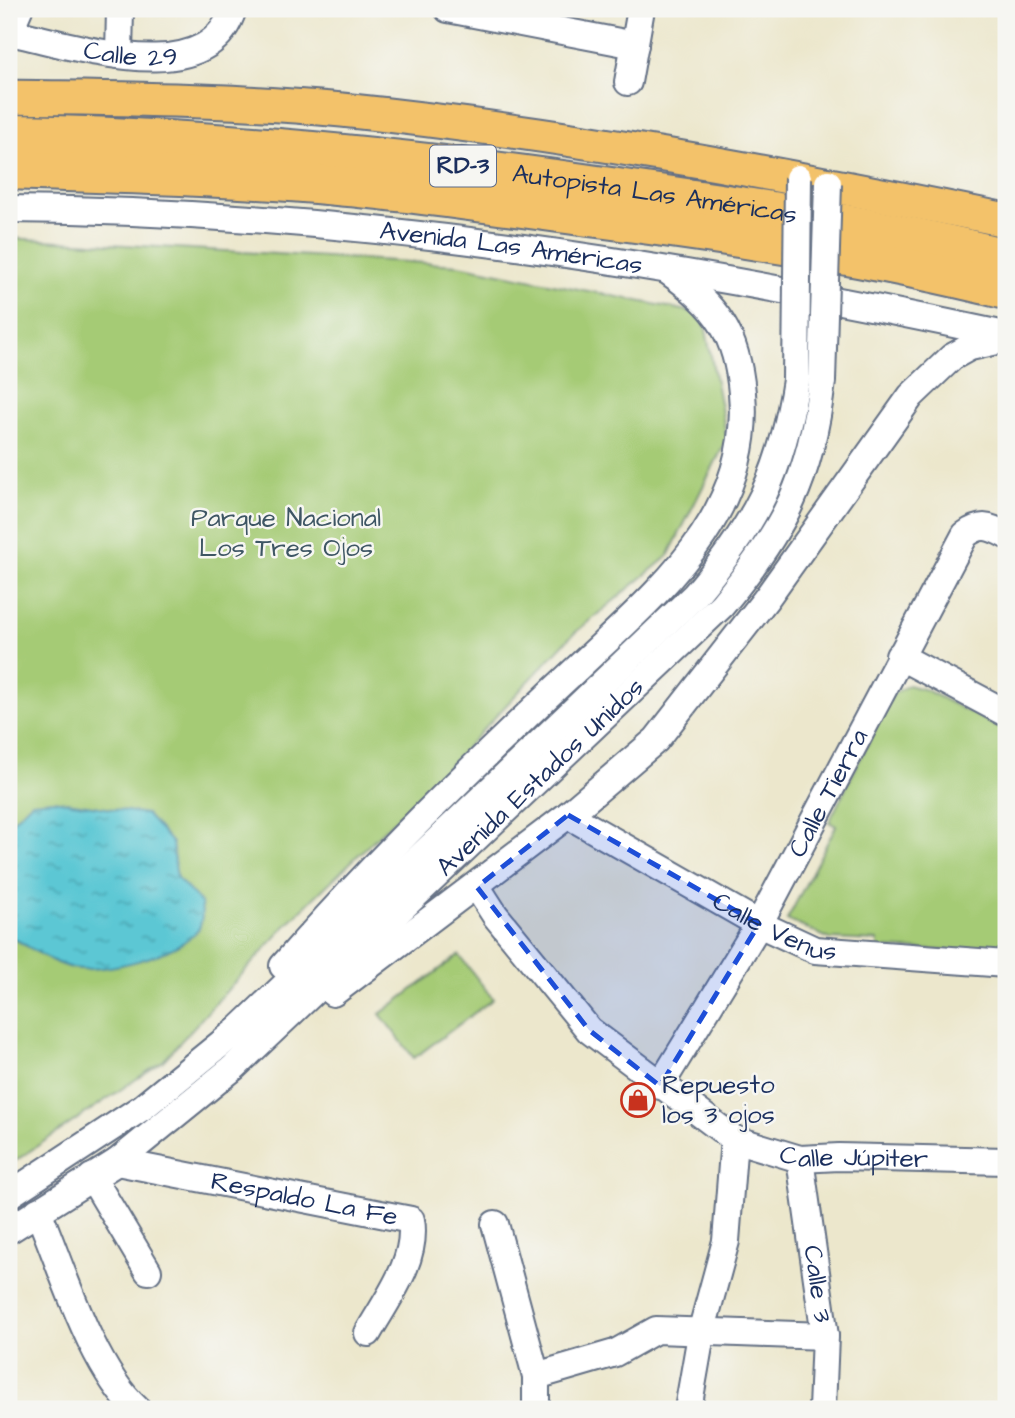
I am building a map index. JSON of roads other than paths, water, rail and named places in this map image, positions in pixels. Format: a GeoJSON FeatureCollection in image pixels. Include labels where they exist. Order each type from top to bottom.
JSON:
{"type":"FeatureCollection","features":[{"type":"Feature","properties":{"kind":"highway","name":"Autopista Las Américas"},"geometry":{"type":"LineString","coordinates":[[9,134],[228,141],[491,169],[811,218],[1006,258]]}},
{"type":"Feature","properties":{"kind":"highway","name":"Autopista Las Américas"},"geometry":{"type":"LineString","coordinates":[[9,170],[177,174],[340,186],[425,196],[803,247],[901,265],[1006,290]]}},
{"type":"Feature","properties":{"kind":"main road"},"geometry":{"type":"LineString","coordinates":[[9,97],[201,100],[343,110],[438,122],[813,181],[1006,220]]}},
{"type":"Feature","properties":{"kind":"street"},"geometry":{"type":"LineString","coordinates":[[9,32],[19,9]]}},
{"type":"Feature","properties":{"kind":"street"},"geometry":{"type":"LineString","coordinates":[[119,55],[120,9]]}},
{"type":"Feature","properties":{"kind":"street","name":"Calle 29"},"geometry":{"type":"LineString","coordinates":[[9,32],[53,44],[119,55],[158,57],[196,50],[221,33],[233,9]]}},
{"type":"Feature","properties":{"kind":"street"},"geometry":{"type":"LineString","coordinates":[[448,9],[635,45]]}},
{"type":"Feature","properties":{"kind":"street"},"geometry":{"type":"LineString","coordinates":[[628,82],[642,9]]}},
{"type":"Feature","properties":{"kind":"street","name":"Avenida Estados Unidos"},"geometry":{"type":"LineString","coordinates":[[9,1195],[143,1107],[239,1029],[695,595],[729,556],[757,512],[773,479],[789,426],[796,380],[813,181]]}},
{"type":"Feature","properties":{"kind":"street","name":"Avenida Estados Unidos"},"geometry":{"type":"LineString","coordinates":[[9,1230],[117,1162],[234,1067],[722,605],[755,565],[782,525],[803,477],[816,433],[822,382],[813,181]]}},
{"type":"Feature","properties":{"kind":"street","name":"Avenida Las Américas"},"geometry":{"type":"LineString","coordinates":[[9,209],[145,211],[424,233],[540,249],[815,296],[1006,337]]}},
{"type":"Feature","properties":{"kind":"street"},"geometry":{"type":"LineString","coordinates":[[200,1063],[398,839],[662,590],[704,537],[721,508],[738,459],[742,431],[741,378],[728,332],[720,318],[701,296],[669,272]]}},
{"type":"Feature","properties":{"kind":"street"},"geometry":{"type":"LineString","coordinates":[[234,1067],[477,887],[627,767],[677,717],[766,599],[911,396],[933,372],[970,347],[1006,337]]}},
{"type":"Feature","properties":{"kind":"street","name":"Calle Tierra"},"geometry":{"type":"LineString","coordinates":[[660,1086],[759,925],[965,535],[975,527],[988,525],[1006,535]]}},
{"type":"Feature","properties":{"kind":"street"},"geometry":{"type":"LineString","coordinates":[[899,656],[1006,713]]}},
{"type":"Feature","properties":{"kind":"street"},"geometry":{"type":"LineString","coordinates":[[477,887],[532,786]]}},
{"type":"Feature","properties":{"kind":"street","name":"Calle Venus"},"geometry":{"type":"LineString","coordinates":[[568,815],[759,925],[815,950],[1006,964]]}},
{"type":"Feature","properties":{"kind":"street","name":"Calle Júpiter"},"geometry":{"type":"LineString","coordinates":[[477,887],[502,924],[589,1030],[660,1086],[734,1139],[800,1159],[839,1157],[1006,1161]]}},
{"type":"Feature","properties":{"kind":"street"},"geometry":{"type":"LineString","coordinates":[[695,1409],[702,1329],[726,1241],[734,1139]]}},
{"type":"Feature","properties":{"kind":"street","name":"Calle 3"},"geometry":{"type":"LineString","coordinates":[[800,1159],[825,1336],[822,1409]]}},
{"type":"Feature","properties":{"kind":"street","name":"Respaldo La Fe"},"geometry":{"type":"LineString","coordinates":[[117,1162],[411,1220],[414,1235],[405,1267],[368,1333]]}},
{"type":"Feature","properties":{"kind":"street"},"geometry":{"type":"LineString","coordinates":[[92,1177],[148,1271]]}},
{"type":"Feature","properties":{"kind":"street"},"geometry":{"type":"LineString","coordinates":[[38,1211],[89,1335],[115,1382],[137,1409]]}},
{"type":"Feature","properties":{"kind":"street"},"geometry":{"type":"LineString","coordinates":[[495,1224],[536,1376],[536,1409]]}},
{"type":"Feature","properties":{"kind":"street"},"geometry":{"type":"LineString","coordinates":[[536,1376],[615,1353],[656,1330],[702,1329],[825,1336]]}},
{"type":"Feature","properties":{"kind":"water"},"geometry":{"type":"Polygon","coordinates":[[[53,800],[146,814],[172,843],[177,878],[201,903],[198,930],[188,939],[158,955],[120,965],[85,969],[56,962],[9,936],[9,824],[32,802],[53,800]]]}},
{"type":"Feature","properties":{"kind":"place","name":"Repuesto los 3 ojos"},"geometry":{"type":"Point","coordinates":[638,1100]}},
{"type":"Feature","properties":{"kind":"park label","name":"Parque Nacional Los Tres Ojos"},"geometry":{"type":"Point","coordinates":[286,533]}}]}
